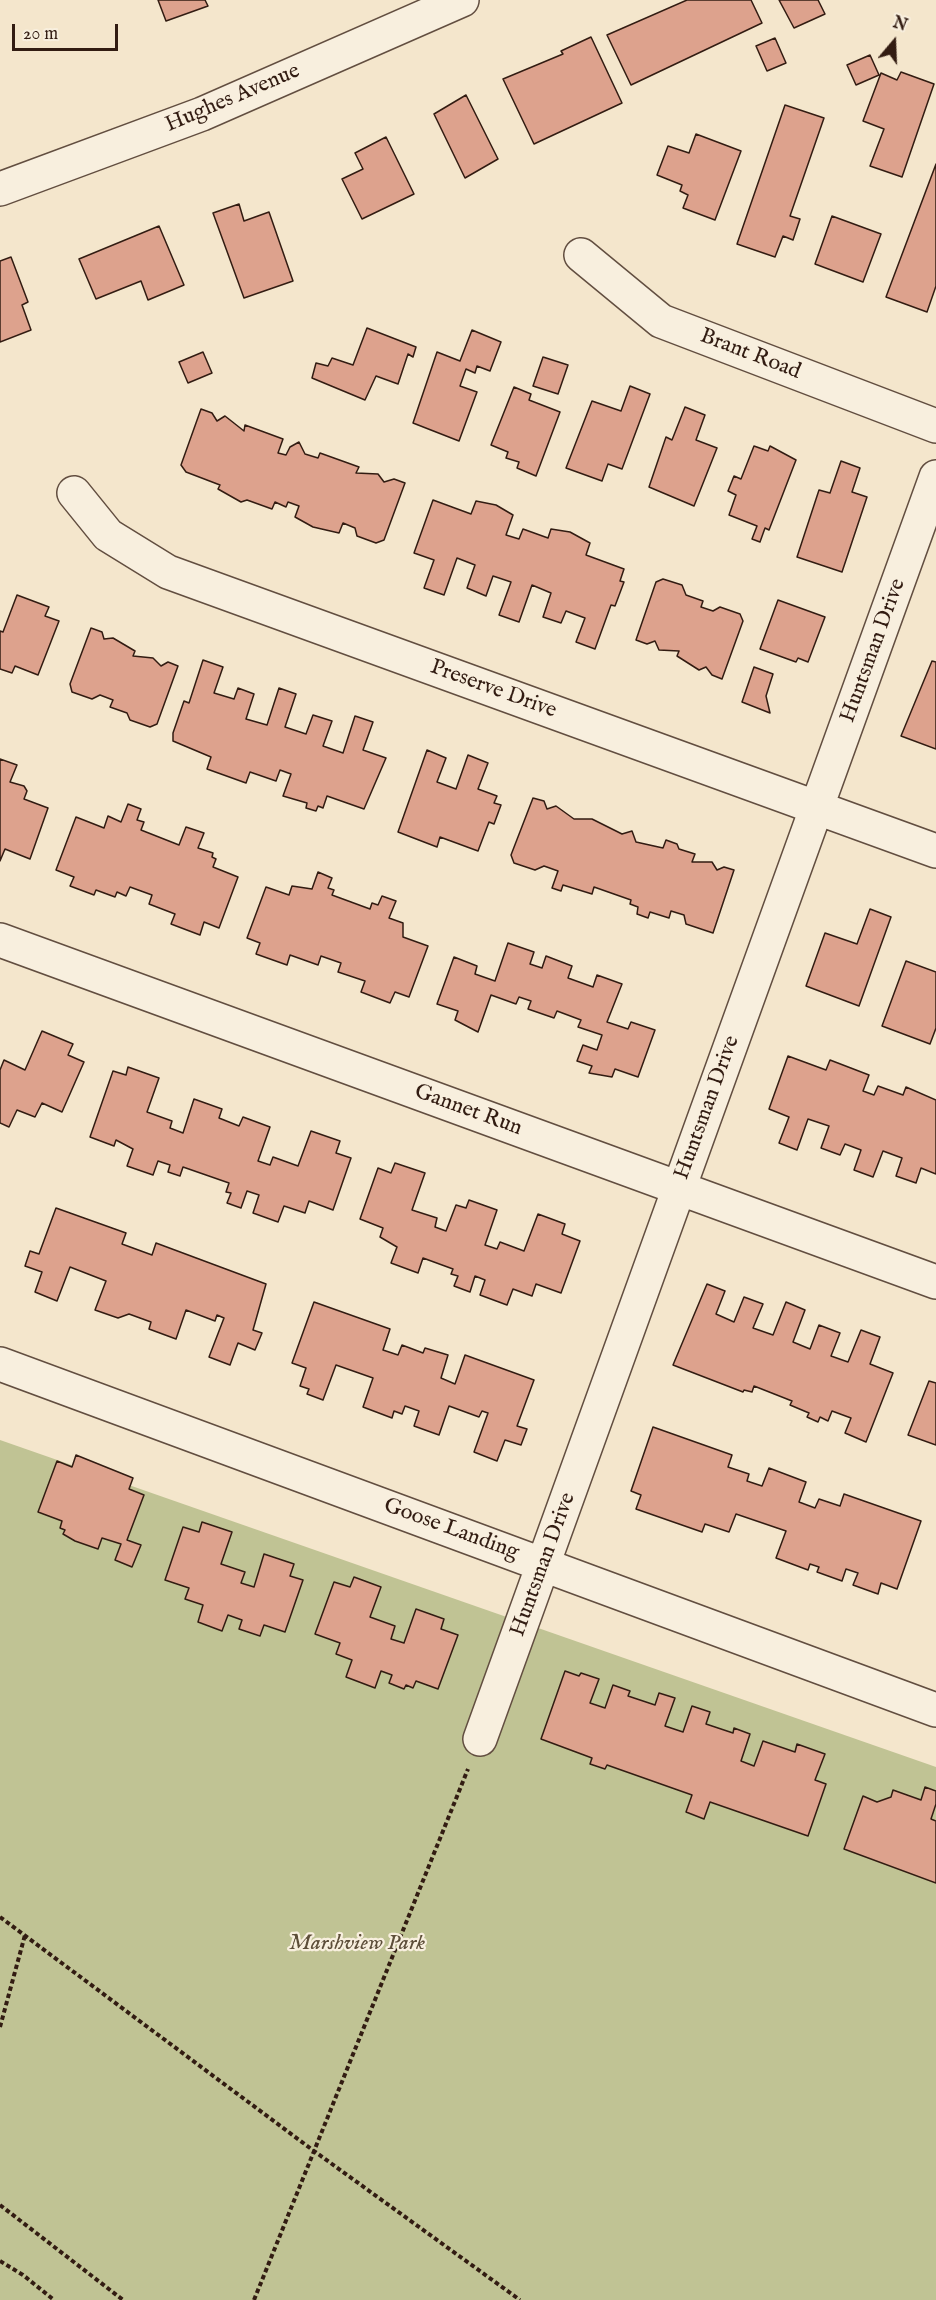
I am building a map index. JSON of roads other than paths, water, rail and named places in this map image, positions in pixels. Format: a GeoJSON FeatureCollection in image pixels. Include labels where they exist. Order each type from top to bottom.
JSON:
{"type":"FeatureCollection","features":[{"type":"Feature","properties":{"kind":"street","name":"Hughes Avenue"},"geometry":{"type":"LineString","coordinates":[[0,189],[202,114],[462,0]]}},
{"type":"Feature","properties":{"kind":"street","name":"Brant Road"},"geometry":{"type":"LineString","coordinates":[[581,255],[661,321],[936,426]]}},
{"type":"Feature","properties":{"kind":"street","name":"Huntsman Drive"},"geometry":{"type":"LineString","coordinates":[[480,1739],[936,477]]}},
{"type":"Feature","properties":{"kind":"street","name":"Preserve Drive"},"geometry":{"type":"LineString","coordinates":[[74,493],[108,535],[168,572],[936,851]]}},
{"type":"Feature","properties":{"kind":"street","name":"Gannet Run"},"geometry":{"type":"LineString","coordinates":[[0,940],[936,1282]]}},
{"type":"Feature","properties":{"kind":"street","name":"Goose Landing"},"geometry":{"type":"LineString","coordinates":[[0,1364],[936,1710]]}},
{"type":"Feature","properties":{"kind":"park label","name":"Marshview Park"},"geometry":{"type":"Point","coordinates":[357,1944]}}]}
